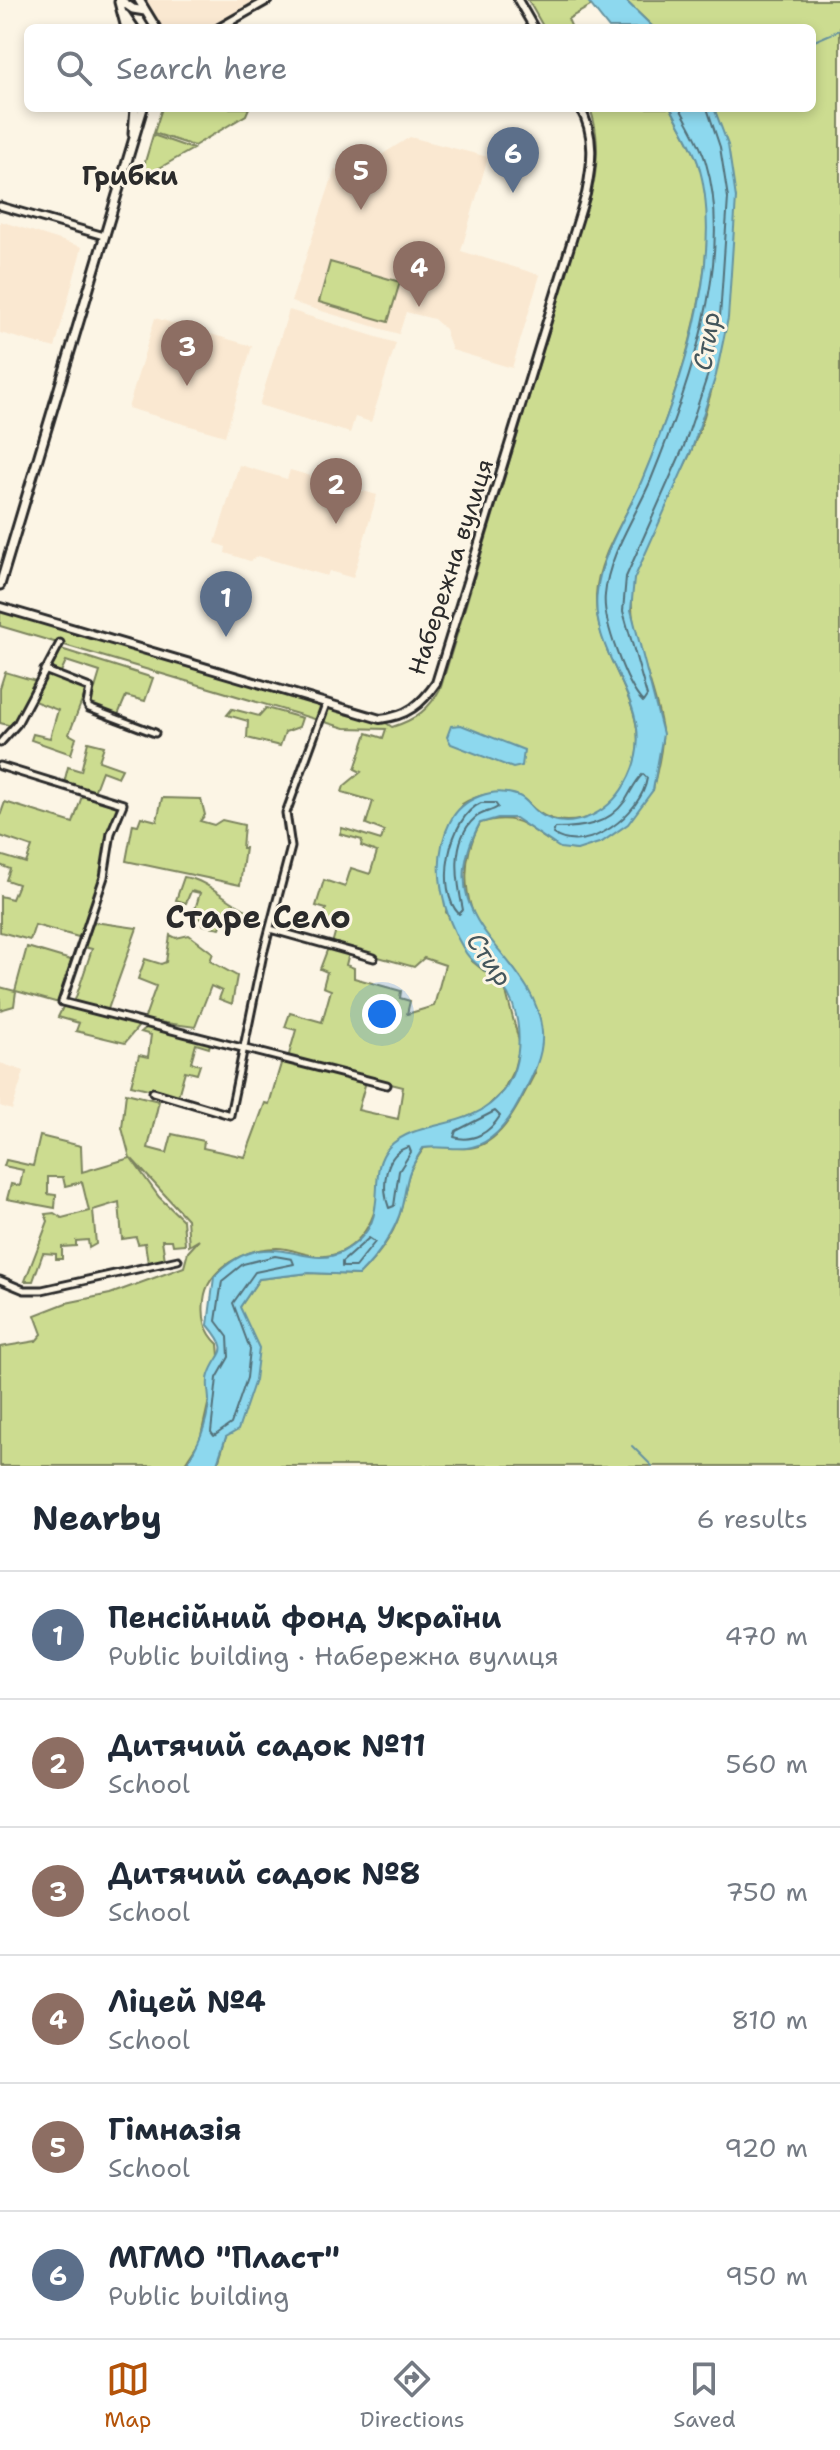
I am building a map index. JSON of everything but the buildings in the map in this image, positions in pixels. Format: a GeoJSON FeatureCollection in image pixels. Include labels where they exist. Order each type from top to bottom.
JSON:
{"type":"FeatureCollection","features":[{"type":"Feature","properties":{"kind":"main road"},"geometry":{"type":"LineString","coordinates":[[119,0],[145,11]]}},
{"type":"Feature","properties":{"kind":"main road"},"geometry":{"type":"LineString","coordinates":[[119,0],[125,24]]}},
{"type":"Feature","properties":{"kind":"main road"},"geometry":{"type":"LineString","coordinates":[[139,0],[153,24]]}},
{"type":"Feature","properties":{"kind":"main road"},"geometry":{"type":"LineString","coordinates":[[122,10],[131,24]]}},
{"type":"Feature","properties":{"kind":"main road"},"geometry":{"type":"LineString","coordinates":[[145,11],[146,24]]}},
{"type":"Feature","properties":{"kind":"main road"},"geometry":{"type":"LineString","coordinates":[[133,137],[135,112]]}},
{"type":"Feature","properties":{"kind":"main road"},"geometry":{"type":"LineString","coordinates":[[0,585],[133,137],[144,112]]}},
{"type":"Feature","properties":{"kind":"street"},"geometry":{"type":"LineString","coordinates":[[226,24],[268,0]]}},
{"type":"Feature","properties":{"kind":"street"},"geometry":{"type":"LineString","coordinates":[[518,0],[532,24]]}},
{"type":"Feature","properties":{"kind":"street","name":"Набережна вулиця"},"geometry":{"type":"LineString","coordinates":[[0,607],[380,719],[395,718],[417,706],[436,683],[586,194],[592,146],[582,112]]}},
{"type":"Feature","properties":{"kind":"street"},"geometry":{"type":"LineString","coordinates":[[0,206],[104,236]]}},
{"type":"Feature","properties":{"kind":"street"},"geometry":{"type":"LineString","coordinates":[[0,743],[17,724],[60,643]]}},
{"type":"Feature","properties":{"kind":"street"},"geometry":{"type":"LineString","coordinates":[[44,670],[90,688],[89,708],[155,733]]}},
{"type":"Feature","properties":{"kind":"street"},"geometry":{"type":"LineString","coordinates":[[153,1092],[230,1115],[291,847],[286,813],[326,704]]}},
{"type":"Feature","properties":{"kind":"street"},"geometry":{"type":"LineString","coordinates":[[0,766],[123,804],[111,833],[104,877],[62,1002],[387,1085]]}},
{"type":"Feature","properties":{"kind":"street"},"geometry":{"type":"LineString","coordinates":[[270,929],[374,958]]}},
{"type":"Feature","properties":{"kind":"street"},"geometry":{"type":"LineString","coordinates":[[0,1280],[24,1290],[42,1290],[178,1260]]}},
{"type":"Feature","properties":{"kind":"shaded area"},"geometry":{"type":"Polygon","coordinates":[[[139,0],[268,0],[226,24],[154,24],[139,0]]]}},
{"type":"Feature","properties":{"kind":"shaded area"},"geometry":{"type":"Polygon","coordinates":[[[410,137],[488,157],[461,251],[540,275],[512,368],[452,350],[445,329],[434,319],[406,312],[399,334],[291,302],[335,169],[351,174],[410,137]]]}},
{"type":"Feature","properties":{"kind":"shaded area"},"geometry":{"type":"Polygon","coordinates":[[[0,221],[82,247],[55,348],[0,333],[0,221]]]}},
{"type":"Feature","properties":{"kind":"shaded area"},"geometry":{"type":"Polygon","coordinates":[[[289,310],[396,343],[371,422],[355,417],[350,433],[259,405],[289,310]]]}},
{"type":"Feature","properties":{"kind":"shaded area"},"geometry":{"type":"Polygon","coordinates":[[[155,318],[252,346],[225,436],[128,408],[155,318]]]}},
{"type":"Feature","properties":{"kind":"shaded area"},"geometry":{"type":"Polygon","coordinates":[[[239,465],[287,479],[290,470],[377,495],[353,578],[329,571],[327,576],[258,556],[250,561],[225,553],[226,547],[215,543],[239,465]]]}},
{"type":"Feature","properties":{"kind":"shaded area"},"geometry":{"type":"Polygon","coordinates":[[[0,1063],[24,1071],[12,1110],[0,1106],[0,1063]]]}},
{"type":"Feature","properties":{"kind":"green space"},"geometry":{"type":"Polygon","coordinates":[[[528,0],[587,0],[592,5],[568,19],[570,24],[542,24],[528,0]]]}},
{"type":"Feature","properties":{"kind":"green space"},"geometry":{"type":"Polygon","coordinates":[[[625,0],[840,0],[840,1466],[217,1466],[226,1437],[240,1307],[259,1279],[309,1273],[359,1275],[391,1234],[411,1170],[424,1148],[469,1148],[492,1139],[510,1119],[535,1073],[518,976],[481,929],[469,899],[469,853],[480,823],[497,819],[522,823],[562,847],[577,850],[653,790],[662,730],[633,619],[633,582],[642,549],[690,454],[704,417],[724,329],[732,235],[730,189],[715,112],[816,112],[816,24],[650,24],[625,0]]]}},
{"type":"Feature","properties":{"kind":"green space"},"geometry":{"type":"Polygon","coordinates":[[[161,112],[247,112],[194,146],[154,133],[161,112]]]}},
{"type":"Feature","properties":{"kind":"green space"},"geometry":{"type":"Polygon","coordinates":[[[591,112],[673,112],[698,162],[706,197],[707,236],[703,279],[683,366],[643,479],[607,551],[598,581],[599,623],[635,718],[638,742],[633,768],[612,804],[581,819],[570,821],[548,817],[522,798],[501,793],[487,794],[462,804],[446,912],[472,961],[505,988],[520,1045],[514,1069],[503,1091],[484,1110],[446,1126],[414,1132],[377,1185],[375,1209],[365,1231],[348,1248],[325,1256],[283,1248],[265,1249],[230,1262],[212,1279],[204,1300],[205,1324],[218,1344],[219,1356],[200,1440],[183,1466],[0,1466],[0,1347],[36,1341],[42,1334],[35,1315],[66,1303],[110,1294],[184,1267],[188,1252],[199,1240],[189,1246],[187,1219],[131,1158],[159,1197],[183,1220],[185,1244],[173,1245],[172,1240],[162,1240],[165,1260],[148,1263],[145,1243],[138,1244],[136,1237],[122,1239],[119,1202],[93,1210],[96,1244],[89,1248],[88,1240],[76,1241],[76,1246],[62,1247],[62,1259],[56,1259],[56,1254],[43,1253],[33,1281],[25,1281],[48,1221],[45,1214],[54,1213],[62,1218],[89,1211],[82,1182],[65,1186],[63,1177],[48,1177],[48,1194],[56,1195],[55,1208],[7,1199],[11,1184],[20,1186],[23,1170],[4,1166],[6,1160],[33,1166],[40,1136],[81,1146],[82,1172],[130,1158],[122,1128],[126,1093],[159,1101],[148,1148],[167,1153],[172,1134],[204,1141],[203,1148],[245,1157],[265,1103],[269,1104],[283,1057],[288,1058],[296,1030],[285,1027],[290,1013],[322,1022],[331,990],[323,987],[327,972],[320,969],[328,948],[349,953],[346,965],[354,968],[354,978],[401,991],[400,998],[410,1001],[407,1014],[434,1006],[445,965],[424,958],[414,967],[332,944],[337,926],[323,921],[326,909],[316,906],[324,880],[345,887],[351,868],[370,874],[377,852],[361,846],[362,840],[340,834],[342,828],[381,840],[384,831],[366,824],[373,801],[342,792],[344,786],[361,772],[355,769],[367,733],[383,738],[386,729],[345,728],[0,626],[0,607],[380,719],[392,727],[421,713],[441,687],[594,182],[595,126],[591,112]],[[367,1078],[358,1110],[398,1119],[403,1087],[367,1078]]]}},
{"type":"Feature","properties":{"kind":"green space"},"geometry":{"type":"Polygon","coordinates":[[[153,135],[193,149],[140,179],[153,135]]]}},
{"type":"Feature","properties":{"kind":"green space"},"geometry":{"type":"Polygon","coordinates":[[[330,262],[400,282],[388,322],[319,302],[330,262]]]}},
{"type":"Feature","properties":{"kind":"green space"},"geometry":{"type":"Polygon","coordinates":[[[61,649],[153,678],[145,701],[126,696],[118,715],[90,705],[100,672],[66,661],[60,674],[50,671],[61,649]]]}},
{"type":"Feature","properties":{"kind":"green space"},"geometry":{"type":"Polygon","coordinates":[[[5,672],[36,681],[12,726],[0,723],[0,688],[5,672]]]}},
{"type":"Feature","properties":{"kind":"green space"},"geometry":{"type":"Polygon","coordinates":[[[45,674],[87,688],[69,734],[76,738],[71,754],[31,740],[33,734],[50,738],[58,710],[31,700],[45,674]]]}},
{"type":"Feature","properties":{"kind":"green space"},"geometry":{"type":"Polygon","coordinates":[[[266,708],[302,718],[299,727],[285,732],[280,746],[247,738],[248,721],[227,715],[232,709],[259,716],[266,708]]]}},
{"type":"Feature","properties":{"kind":"green space"},"geometry":{"type":"Polygon","coordinates":[[[88,742],[104,746],[99,761],[122,769],[118,777],[102,771],[94,792],[64,783],[68,767],[81,771],[88,742]]]}},
{"type":"Feature","properties":{"kind":"green space"},"geometry":{"type":"Polygon","coordinates":[[[83,793],[118,807],[109,831],[102,877],[82,938],[35,925],[30,940],[0,932],[0,896],[12,899],[18,884],[6,880],[10,869],[0,865],[0,855],[26,863],[32,847],[0,836],[0,816],[5,802],[73,823],[83,793]]]}},
{"type":"Feature","properties":{"kind":"green space"},"geometry":{"type":"Polygon","coordinates":[[[162,798],[201,799],[205,815],[200,821],[214,825],[222,820],[244,825],[242,848],[245,848],[240,885],[126,861],[133,824],[138,825],[141,817],[157,821],[162,798]]]}},
{"type":"Feature","properties":{"kind":"green space"},"geometry":{"type":"Polygon","coordinates":[[[184,877],[201,882],[249,911],[247,917],[228,910],[220,928],[203,925],[204,920],[193,916],[200,893],[191,891],[186,903],[176,900],[184,877]]]}},
{"type":"Feature","properties":{"kind":"green space"},"geometry":{"type":"Polygon","coordinates":[[[94,922],[137,928],[107,1012],[74,1003],[92,949],[84,947],[94,922]]]}},
{"type":"Feature","properties":{"kind":"green space"},"geometry":{"type":"Polygon","coordinates":[[[170,935],[176,938],[189,935],[213,953],[210,961],[237,976],[232,1004],[219,999],[222,991],[211,986],[195,1027],[144,1020],[156,986],[138,979],[145,959],[161,964],[166,962],[170,935]]]}},
{"type":"Feature","properties":{"kind":"green space"},"geometry":{"type":"Polygon","coordinates":[[[27,947],[74,961],[59,1003],[16,991],[14,1006],[0,1010],[0,987],[15,991],[27,947]]]}},
{"type":"Feature","properties":{"kind":"green space"},"geometry":{"type":"Polygon","coordinates":[[[64,1005],[138,1027],[125,1043],[76,1031],[79,1023],[58,1017],[64,1005]]]}},
{"type":"Feature","properties":{"kind":"green space"},"geometry":{"type":"Polygon","coordinates":[[[150,1025],[211,1040],[209,1048],[196,1044],[191,1062],[200,1065],[197,1074],[185,1071],[178,1096],[131,1085],[139,1055],[148,1057],[151,1035],[141,1032],[150,1025]]]}},
{"type":"Feature","properties":{"kind":"water"},"geometry":{"type":"Polygon","coordinates":[[[587,0],[625,0],[650,24],[606,24],[587,0]]]}},
{"type":"Feature","properties":{"kind":"water","name":"Стир"},"geometry":{"type":"Polygon","coordinates":[[[673,112],[716,112],[728,145],[736,198],[728,318],[716,375],[692,449],[634,579],[631,610],[663,734],[653,790],[628,824],[602,842],[577,850],[560,848],[515,818],[498,818],[480,823],[466,858],[465,888],[473,913],[522,980],[535,1004],[542,1041],[532,1077],[511,1116],[487,1141],[467,1148],[423,1148],[410,1170],[402,1206],[391,1234],[359,1275],[309,1273],[259,1279],[240,1307],[259,1348],[255,1380],[238,1430],[226,1437],[216,1466],[185,1466],[204,1427],[209,1401],[208,1378],[221,1352],[220,1342],[208,1325],[214,1277],[233,1261],[251,1252],[284,1251],[328,1257],[342,1252],[359,1240],[369,1227],[374,1213],[378,1171],[389,1147],[415,1132],[476,1113],[490,1104],[510,1080],[519,1038],[514,1010],[502,985],[466,953],[445,906],[440,855],[455,814],[479,796],[499,792],[519,796],[549,819],[562,822],[587,818],[618,795],[636,757],[638,733],[633,709],[604,642],[597,618],[597,592],[609,549],[642,480],[670,408],[694,326],[707,243],[706,203],[699,166],[673,112]]]}},
{"type":"Feature","properties":{"kind":"water"},"geometry":{"type":"Polygon","coordinates":[[[461,725],[524,750],[522,766],[513,768],[451,744],[447,737],[451,726],[461,725]]]}},
{"type":"Feature","properties":{"kind":"waterway"},"geometry":{"type":"LineString","coordinates":[[816,40],[840,30]]}},
{"type":"Feature","properties":{"kind":"waterway"},"geometry":{"type":"LineString","coordinates":[[632,1446],[652,1466]]}},
{"type":"Feature","properties":{"kind":"place","name":"МГМО \"Пласт\""},"geometry":{"type":"Point","coordinates":[513,193]}},
{"type":"Feature","properties":{"kind":"place","name":"Гімназія"},"geometry":{"type":"Point","coordinates":[361,210]}},
{"type":"Feature","properties":{"kind":"place","name":"Ліцей №4"},"geometry":{"type":"Point","coordinates":[419,307]}},
{"type":"Feature","properties":{"kind":"place","name":"Дитячий садок №8"},"geometry":{"type":"Point","coordinates":[187,386]}},
{"type":"Feature","properties":{"kind":"place","name":"Дитячий садок №11"},"geometry":{"type":"Point","coordinates":[336,524]}},
{"type":"Feature","properties":{"kind":"place","name":"Пенсійний фонд України"},"geometry":{"type":"Point","coordinates":[226,637]}},
{"type":"Feature","properties":{"kind":"district","name":"Грибки"},"geometry":{"type":"Point","coordinates":[130,175]}},
{"type":"Feature","properties":{"kind":"district","name":"Старе Село"},"geometry":{"type":"Point","coordinates":[258,916]}}]}
